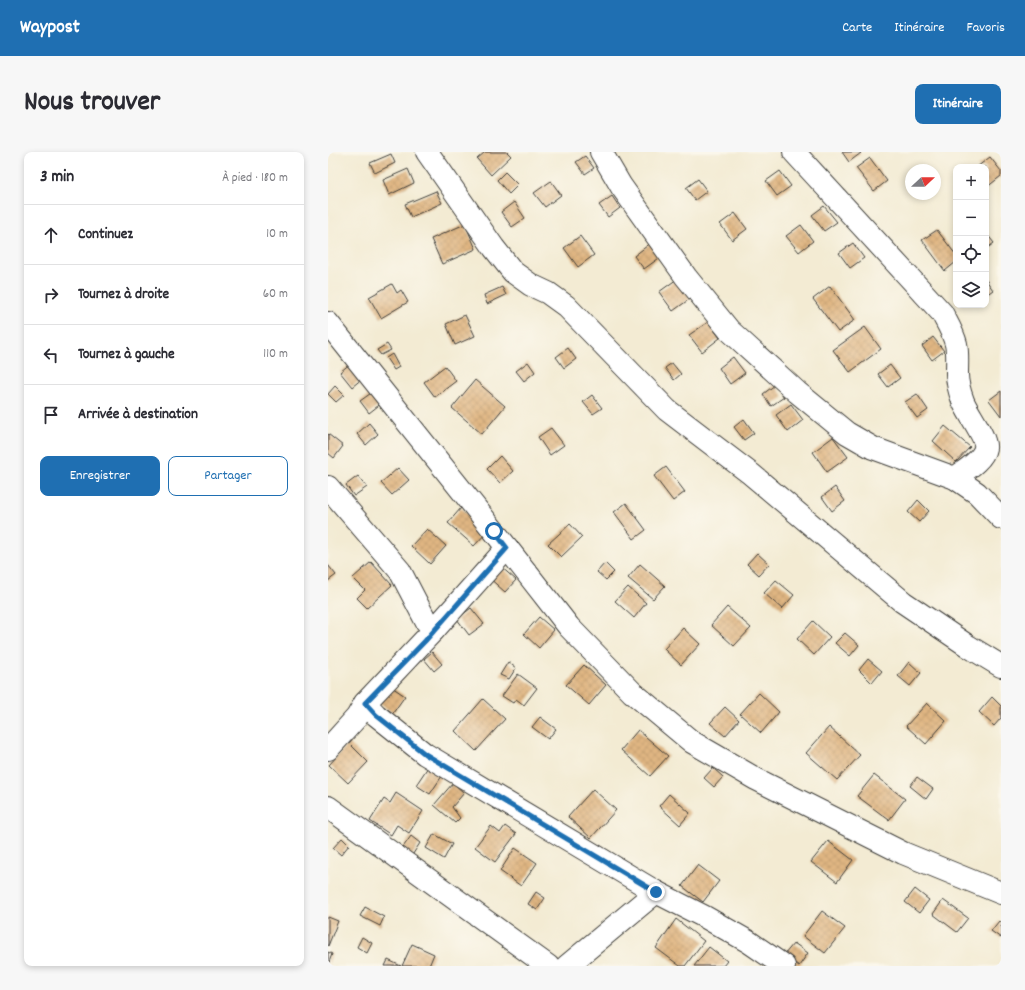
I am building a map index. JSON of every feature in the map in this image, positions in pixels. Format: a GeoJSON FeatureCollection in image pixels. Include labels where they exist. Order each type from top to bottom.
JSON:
{"type":"FeatureCollection","features":[{"type":"Feature","properties":{"kind":"street"},"geometry":{"type":"LineString","coordinates":[[426,152],[494,248],[513,272],[531,285],[548,293],[566,306],[667,410],[751,474],[903,602],[968,646],[1001,666]]}},
{"type":"Feature","properties":{"kind":"street"},"geometry":{"type":"LineString","coordinates":[[601,152],[621,186],[686,277],[729,330],[797,392],[847,433],[873,448],[955,478],[977,493],[1001,518]]}},
{"type":"Feature","properties":{"kind":"street"},"geometry":{"type":"LineString","coordinates":[[794,152],[942,313],[952,331],[956,345],[957,377],[963,400],[968,413],[984,440],[985,448],[973,465],[955,478]]}},
{"type":"Feature","properties":{"kind":"street"},"geometry":{"type":"LineString","coordinates":[[328,323],[569,627],[632,692],[692,742],[756,780],[903,853],[1001,893]]}},
{"type":"Feature","properties":{"kind":"street"},"geometry":{"type":"LineString","coordinates":[[328,487],[400,571],[426,621],[434,630]]}},
{"type":"Feature","properties":{"kind":"street"},"geometry":{"type":"LineString","coordinates":[[328,749],[357,716],[365,703],[434,630],[507,548]]}},
{"type":"Feature","properties":{"kind":"street"},"geometry":{"type":"LineString","coordinates":[[365,703],[376,715],[425,754],[656,892],[749,942],[784,966]]}},
{"type":"Feature","properties":{"kind":"street"},"geometry":{"type":"LineString","coordinates":[[328,807],[548,966]]}},
{"type":"Feature","properties":{"kind":"street"},"geometry":{"type":"LineString","coordinates":[[567,966],[656,892]]}},
{"type":"Feature","properties":{"kind":"building"},"geometry":{"type":"Polygon","coordinates":[[[485,152],[507,152],[511,156],[491,175],[477,159],[485,152]]]}},
{"type":"Feature","properties":{"kind":"building"},"geometry":{"type":"Polygon","coordinates":[[[842,152],[860,152],[861,153],[849,162],[842,152]]]}},
{"type":"Feature","properties":{"kind":"building"},"geometry":{"type":"Polygon","coordinates":[[[391,154],[395,163],[375,173],[370,163],[391,154]]]}},
{"type":"Feature","properties":{"kind":"building"},"geometry":{"type":"Polygon","coordinates":[[[585,156],[594,168],[585,174],[576,162],[585,156]]]}},
{"type":"Feature","properties":{"kind":"building"},"geometry":{"type":"Polygon","coordinates":[[[990,157],[1001,171],[1001,176],[989,186],[989,164],[981,164],[990,157]]]}},
{"type":"Feature","properties":{"kind":"building"},"geometry":{"type":"Polygon","coordinates":[[[870,158],[887,181],[874,191],[856,168],[870,158]]]}},
{"type":"Feature","properties":{"kind":"building"},"geometry":{"type":"Polygon","coordinates":[[[408,169],[414,183],[389,195],[383,180],[408,169]]]}},
{"type":"Feature","properties":{"kind":"building"},"geometry":{"type":"Polygon","coordinates":[[[780,171],[791,186],[777,196],[766,181],[780,171]]]}},
{"type":"Feature","properties":{"kind":"building"},"geometry":{"type":"Polygon","coordinates":[[[505,172],[518,185],[509,194],[497,180],[505,172]]]}},
{"type":"Feature","properties":{"kind":"building"},"geometry":{"type":"Polygon","coordinates":[[[698,179],[707,191],[695,200],[686,188],[698,179]]]}},
{"type":"Feature","properties":{"kind":"building"},"geometry":{"type":"Polygon","coordinates":[[[551,181],[561,195],[545,207],[534,193],[551,181]]]}},
{"type":"Feature","properties":{"kind":"building"},"geometry":{"type":"Polygon","coordinates":[[[436,191],[442,203],[411,217],[405,204],[436,191]]]}},
{"type":"Feature","properties":{"kind":"building"},"geometry":{"type":"Polygon","coordinates":[[[612,196],[620,208],[608,217],[599,205],[612,196]]]}},
{"type":"Feature","properties":{"kind":"building"},"geometry":{"type":"Polygon","coordinates":[[[514,202],[525,218],[512,227],[501,212],[514,202]]]}},
{"type":"Feature","properties":{"kind":"building"},"geometry":{"type":"Polygon","coordinates":[[[824,206],[837,222],[824,231],[812,215],[824,206]]]}},
{"type":"Feature","properties":{"kind":"building"},"geometry":{"type":"Polygon","coordinates":[[[735,213],[747,229],[732,240],[720,224],[735,213]]]}},
{"type":"Feature","properties":{"kind":"building"},"geometry":{"type":"Polygon","coordinates":[[[465,224],[476,249],[442,264],[431,239],[465,224]]]}},
{"type":"Feature","properties":{"kind":"building"},"geometry":{"type":"Polygon","coordinates":[[[801,225],[813,241],[799,252],[786,236],[801,225]]]}},
{"type":"Feature","properties":{"kind":"building"},"geometry":{"type":"Polygon","coordinates":[[[937,230],[953,251],[953,264],[945,271],[922,240],[937,230]]]}},
{"type":"Feature","properties":{"kind":"building"},"geometry":{"type":"Polygon","coordinates":[[[580,236],[594,255],[578,267],[564,248],[580,236]]]}},
{"type":"Feature","properties":{"kind":"building"},"geometry":{"type":"Polygon","coordinates":[[[989,237],[994,243],[989,247],[989,237]]]}},
{"type":"Feature","properties":{"kind":"building"},"geometry":{"type":"Polygon","coordinates":[[[652,242],[662,256],[644,269],[634,256],[652,242]]]}},
{"type":"Feature","properties":{"kind":"building"},"geometry":{"type":"Polygon","coordinates":[[[853,243],[864,258],[850,268],[839,253],[853,243]]]}},
{"type":"Feature","properties":{"kind":"building"},"geometry":{"type":"Polygon","coordinates":[[[677,279],[691,298],[673,311],[659,292],[677,279]]]}},
{"type":"Feature","properties":{"kind":"building"},"geometry":{"type":"Polygon","coordinates":[[[392,284],[397,293],[401,290],[408,302],[381,318],[369,297],[392,284]]]}},
{"type":"Feature","properties":{"kind":"building"},"geometry":{"type":"Polygon","coordinates":[[[989,284],[993,290],[989,293],[989,284]]]}},
{"type":"Feature","properties":{"kind":"building"},"geometry":{"type":"Polygon","coordinates":[[[830,286],[855,320],[838,332],[813,299],[830,286]]]}},
{"type":"Feature","properties":{"kind":"building"},"geometry":{"type":"Polygon","coordinates":[[[502,287],[506,295],[487,304],[484,295],[502,287]]]}},
{"type":"Feature","properties":{"kind":"building"},"geometry":{"type":"Polygon","coordinates":[[[465,315],[475,336],[455,345],[446,324],[465,315]]]}},
{"type":"Feature","properties":{"kind":"building"},"geometry":{"type":"Polygon","coordinates":[[[708,322],[720,338],[702,352],[689,335],[708,322]]]}},
{"type":"Feature","properties":{"kind":"building"},"geometry":{"type":"Polygon","coordinates":[[[865,327],[881,349],[850,372],[833,350],[865,327]]]}},
{"type":"Feature","properties":{"kind":"building"},"geometry":{"type":"Polygon","coordinates":[[[933,337],[944,351],[932,360],[922,346],[933,337]]]}},
{"type":"Feature","properties":{"kind":"building"},"geometry":{"type":"Polygon","coordinates":[[[387,344],[391,350],[381,355],[377,350],[387,344]]]}},
{"type":"Feature","properties":{"kind":"building"},"geometry":{"type":"Polygon","coordinates":[[[568,348],[576,359],[564,368],[556,357],[568,348]]]}},
{"type":"Feature","properties":{"kind":"building"},"geometry":{"type":"Polygon","coordinates":[[[392,354],[399,367],[394,370],[386,358],[392,354]]]}},
{"type":"Feature","properties":{"kind":"building"},"geometry":{"type":"Polygon","coordinates":[[[733,357],[745,373],[730,384],[719,368],[733,357]]]}},
{"type":"Feature","properties":{"kind":"building"},"geometry":{"type":"Polygon","coordinates":[[[528,362],[535,372],[524,381],[516,371],[528,362]]]}},
{"type":"Feature","properties":{"kind":"building"},"geometry":{"type":"Polygon","coordinates":[[[351,363],[363,378],[352,387],[340,372],[351,363]]]}},
{"type":"Feature","properties":{"kind":"building"},"geometry":{"type":"Polygon","coordinates":[[[672,363],[681,374],[674,380],[665,368],[672,363]]]}},
{"type":"Feature","properties":{"kind":"building"},"geometry":{"type":"Polygon","coordinates":[[[890,365],[900,378],[888,387],[878,374],[890,365]]]}},
{"type":"Feature","properties":{"kind":"building"},"geometry":{"type":"Polygon","coordinates":[[[445,366],[456,381],[435,397],[424,382],[445,366]]]}},
{"type":"Feature","properties":{"kind":"building"},"geometry":{"type":"Polygon","coordinates":[[[475,380],[505,406],[482,434],[452,408],[475,380]]]}},
{"type":"Feature","properties":{"kind":"building"},"geometry":{"type":"Polygon","coordinates":[[[775,385],[784,397],[771,406],[763,394],[775,385]]]}},
{"type":"Feature","properties":{"kind":"building"},"geometry":{"type":"Polygon","coordinates":[[[335,386],[344,395],[336,402],[328,394],[335,386]]]}},
{"type":"Feature","properties":{"kind":"building"},"geometry":{"type":"Polygon","coordinates":[[[374,391],[383,402],[369,413],[360,401],[374,391]]]}},
{"type":"Feature","properties":{"kind":"building"},"geometry":{"type":"Polygon","coordinates":[[[1001,391],[1001,416],[989,400],[1001,391]]]}},
{"type":"Feature","properties":{"kind":"building"},"geometry":{"type":"Polygon","coordinates":[[[917,394],[928,410],[917,418],[905,402],[917,394]]]}},
{"type":"Feature","properties":{"kind":"building"},"geometry":{"type":"Polygon","coordinates":[[[592,395],[602,408],[593,414],[583,402],[592,395]]]}},
{"type":"Feature","properties":{"kind":"building"},"geometry":{"type":"Polygon","coordinates":[[[791,404],[803,420],[788,432],[776,415],[791,404]]]}},
{"type":"Feature","properties":{"kind":"building"},"geometry":{"type":"Polygon","coordinates":[[[744,419],[754,433],[744,440],[734,427],[744,419]]]}},
{"type":"Feature","properties":{"kind":"building"},"geometry":{"type":"Polygon","coordinates":[[[369,423],[378,434],[366,445],[357,434],[369,423]]]}},
{"type":"Feature","properties":{"kind":"building"},"geometry":{"type":"Polygon","coordinates":[[[945,426],[970,447],[956,462],[933,441],[945,426]]]}},
{"type":"Feature","properties":{"kind":"building"},"geometry":{"type":"Polygon","coordinates":[[[551,428],[564,445],[550,455],[538,437],[551,428]]]}},
{"type":"Feature","properties":{"kind":"building"},"geometry":{"type":"Polygon","coordinates":[[[328,434],[343,446],[334,458],[328,453],[328,434]]]}},
{"type":"Feature","properties":{"kind":"building"},"geometry":{"type":"Polygon","coordinates":[[[833,437],[848,457],[827,472],[813,452],[833,437]]]}},
{"type":"Feature","properties":{"kind":"building"},"geometry":{"type":"Polygon","coordinates":[[[500,456],[513,471],[500,483],[487,469],[500,456]]]}},
{"type":"Feature","properties":{"kind":"building"},"geometry":{"type":"Polygon","coordinates":[[[666,467],[685,492],[673,501],[654,476],[666,467]]]}},
{"type":"Feature","properties":{"kind":"building"},"geometry":{"type":"Polygon","coordinates":[[[398,468],[409,480],[392,495],[381,483],[398,468]]]}},
{"type":"Feature","properties":{"kind":"building"},"geometry":{"type":"Polygon","coordinates":[[[358,476],[367,487],[354,496],[346,485],[358,476]]]}},
{"type":"Feature","properties":{"kind":"building"},"geometry":{"type":"Polygon","coordinates":[[[835,487],[845,501],[832,511],[822,497],[835,487]]]}},
{"type":"Feature","properties":{"kind":"building"},"geometry":{"type":"Polygon","coordinates":[[[918,500],[929,511],[919,522],[908,512],[918,500]]]}},
{"type":"Feature","properties":{"kind":"building"},"geometry":{"type":"Polygon","coordinates":[[[626,503],[646,530],[634,539],[614,512],[626,503]]]}},
{"type":"Feature","properties":{"kind":"building"},"geometry":{"type":"Polygon","coordinates":[[[461,508],[488,531],[474,546],[448,523],[461,508]]]}},
{"type":"Feature","properties":{"kind":"building"},"geometry":{"type":"Polygon","coordinates":[[[570,524],[582,537],[561,557],[548,544],[570,524]]]}},
{"type":"Feature","properties":{"kind":"building"},"geometry":{"type":"Polygon","coordinates":[[[427,529],[446,546],[430,564],[411,546],[427,529]]]}},
{"type":"Feature","properties":{"kind":"building"},"geometry":{"type":"Polygon","coordinates":[[[757,553],[769,564],[759,575],[747,564],[757,553]]]}},
{"type":"Feature","properties":{"kind":"building"},"geometry":{"type":"Polygon","coordinates":[[[371,562],[392,585],[367,608],[357,598],[365,590],[353,578],[371,562]]]}},
{"type":"Feature","properties":{"kind":"building"},"geometry":{"type":"Polygon","coordinates":[[[605,563],[614,572],[606,580],[597,572],[605,563]]]}},
{"type":"Feature","properties":{"kind":"building"},"geometry":{"type":"Polygon","coordinates":[[[640,564],[665,586],[653,599],[628,578],[640,564]]]}},
{"type":"Feature","properties":{"kind":"building"},"geometry":{"type":"Polygon","coordinates":[[[328,565],[336,575],[328,581],[328,565]]]}},
{"type":"Feature","properties":{"kind":"building"},"geometry":{"type":"Polygon","coordinates":[[[499,565],[516,580],[505,592],[488,577],[499,565]]]}},
{"type":"Feature","properties":{"kind":"building"},"geometry":{"type":"Polygon","coordinates":[[[776,580],[794,595],[782,609],[764,593],[776,580]]]}},
{"type":"Feature","properties":{"kind":"building"},"geometry":{"type":"Polygon","coordinates":[[[628,587],[646,603],[634,618],[615,601],[628,587]]]}},
{"type":"Feature","properties":{"kind":"building"},"geometry":{"type":"Polygon","coordinates":[[[727,607],[751,628],[734,646],[711,625],[727,607]]]}},
{"type":"Feature","properties":{"kind":"building"},"geometry":{"type":"Polygon","coordinates":[[[471,608],[484,624],[469,635],[457,619],[471,608]]]}},
{"type":"Feature","properties":{"kind":"building"},"geometry":{"type":"Polygon","coordinates":[[[539,617],[554,630],[539,648],[524,634],[539,617]]]}},
{"type":"Feature","properties":{"kind":"building"},"geometry":{"type":"Polygon","coordinates":[[[813,621],[830,637],[814,655],[797,639],[813,621]]]}},
{"type":"Feature","properties":{"kind":"building"},"geometry":{"type":"Polygon","coordinates":[[[683,628],[700,644],[681,665],[664,649],[683,628]]]}},
{"type":"Feature","properties":{"kind":"building"},"geometry":{"type":"Polygon","coordinates":[[[845,633],[859,645],[850,656],[835,643],[845,633]]]}},
{"type":"Feature","properties":{"kind":"building"},"geometry":{"type":"Polygon","coordinates":[[[432,652],[442,664],[434,671],[424,659],[432,652]]]}},
{"type":"Feature","properties":{"kind":"building"},"geometry":{"type":"Polygon","coordinates":[[[868,659],[882,671],[872,683],[859,670],[868,659]]]}},
{"type":"Feature","properties":{"kind":"building"},"geometry":{"type":"Polygon","coordinates":[[[508,662],[516,668],[509,679],[500,675],[508,662]]]}},
{"type":"Feature","properties":{"kind":"building"},"geometry":{"type":"Polygon","coordinates":[[[909,662],[921,673],[910,686],[898,676],[909,662]]]}},
{"type":"Feature","properties":{"kind":"building"},"geometry":{"type":"Polygon","coordinates":[[[584,665],[606,685],[589,705],[566,685],[584,665]]]}},
{"type":"Feature","properties":{"kind":"building"},"geometry":{"type":"Polygon","coordinates":[[[518,674],[537,688],[524,705],[516,699],[513,703],[502,696],[518,674]]]}},
{"type":"Feature","properties":{"kind":"building"},"geometry":{"type":"Polygon","coordinates":[[[389,685],[405,696],[393,713],[377,702],[389,685]]]}},
{"type":"Feature","properties":{"kind":"building"},"geometry":{"type":"Polygon","coordinates":[[[759,693],[779,712],[761,733],[740,714],[759,693]]]}},
{"type":"Feature","properties":{"kind":"building"},"geometry":{"type":"Polygon","coordinates":[[[992,697],[1001,706],[1001,718],[994,726],[979,712],[992,697]]]}},
{"type":"Feature","properties":{"kind":"building"},"geometry":{"type":"Polygon","coordinates":[[[483,699],[505,719],[476,751],[455,731],[483,699]]]}},
{"type":"Feature","properties":{"kind":"building"},"geometry":{"type":"Polygon","coordinates":[[[927,703],[946,721],[926,744],[906,726],[927,703]]]}},
{"type":"Feature","properties":{"kind":"building"},"geometry":{"type":"Polygon","coordinates":[[[725,707],[739,720],[725,736],[710,723],[725,707]]]}},
{"type":"Feature","properties":{"kind":"building"},"geometry":{"type":"Polygon","coordinates":[[[540,717],[556,729],[548,739],[532,727],[540,717]]]}},
{"type":"Feature","properties":{"kind":"building"},"geometry":{"type":"Polygon","coordinates":[[[829,727],[860,755],[837,780],[806,753],[829,727]]]}},
{"type":"Feature","properties":{"kind":"building"},"geometry":{"type":"Polygon","coordinates":[[[638,730],[668,756],[650,776],[621,750],[638,730]]]}},
{"type":"Feature","properties":{"kind":"building"},"geometry":{"type":"Polygon","coordinates":[[[349,743],[368,762],[348,783],[329,765],[349,743]]]}},
{"type":"Feature","properties":{"kind":"building"},"geometry":{"type":"Polygon","coordinates":[[[430,764],[444,773],[430,794],[416,785],[430,764]]]}},
{"type":"Feature","properties":{"kind":"building"},"geometry":{"type":"Polygon","coordinates":[[[713,768],[723,777],[714,787],[704,778],[713,768]]]}},
{"type":"Feature","properties":{"kind":"building"},"geometry":{"type":"Polygon","coordinates":[[[874,775],[905,799],[889,820],[857,796],[874,775]]]}},
{"type":"Feature","properties":{"kind":"building"},"geometry":{"type":"Polygon","coordinates":[[[917,777],[933,789],[926,799],[910,786],[917,777]]]}},
{"type":"Feature","properties":{"kind":"building"},"geometry":{"type":"Polygon","coordinates":[[[453,783],[464,793],[452,807],[460,818],[455,823],[434,805],[453,783]]]}},
{"type":"Feature","properties":{"kind":"building"},"geometry":{"type":"Polygon","coordinates":[[[593,789],[616,810],[591,838],[568,817],[593,789]]]}},
{"type":"Feature","properties":{"kind":"building"},"geometry":{"type":"Polygon","coordinates":[[[396,793],[423,811],[409,833],[397,825],[391,835],[370,821],[384,799],[390,803],[396,793]]]}},
{"type":"Feature","properties":{"kind":"building"},"geometry":{"type":"Polygon","coordinates":[[[669,794],[690,813],[680,825],[659,806],[669,794]]]}},
{"type":"Feature","properties":{"kind":"building"},"geometry":{"type":"Polygon","coordinates":[[[491,826],[500,833],[505,826],[516,834],[495,862],[475,847],[491,826]]]}},
{"type":"Feature","properties":{"kind":"building"},"geometry":{"type":"Polygon","coordinates":[[[434,834],[452,844],[444,859],[426,848],[434,834]]]}},
{"type":"Feature","properties":{"kind":"building"},"geometry":{"type":"Polygon","coordinates":[[[411,836],[420,843],[411,857],[401,850],[411,836]]]}},
{"type":"Feature","properties":{"kind":"building"},"geometry":{"type":"Polygon","coordinates":[[[342,838],[349,845],[341,855],[333,848],[342,838]]]}},
{"type":"Feature","properties":{"kind":"building"},"geometry":{"type":"Polygon","coordinates":[[[828,841],[853,860],[837,882],[811,862],[828,841]]]}},
{"type":"Feature","properties":{"kind":"building"},"geometry":{"type":"Polygon","coordinates":[[[515,848],[537,863],[521,886],[500,871],[515,848]]]}},
{"type":"Feature","properties":{"kind":"building"},"geometry":{"type":"Polygon","coordinates":[[[698,865],[719,881],[703,902],[682,886],[698,865]]]}},
{"type":"Feature","properties":{"kind":"building"},"geometry":{"type":"Polygon","coordinates":[[[915,889],[929,900],[919,913],[905,902],[915,889]]]}},
{"type":"Feature","properties":{"kind":"building"},"geometry":{"type":"Polygon","coordinates":[[[536,892],[545,898],[537,910],[528,904],[536,892]]]}},
{"type":"Feature","properties":{"kind":"building"},"geometry":{"type":"Polygon","coordinates":[[[943,900],[968,918],[957,932],[933,914],[943,900]]]}},
{"type":"Feature","properties":{"kind":"building"},"geometry":{"type":"Polygon","coordinates":[[[365,907],[384,917],[380,926],[360,916],[365,907]]]}},
{"type":"Feature","properties":{"kind":"building"},"geometry":{"type":"Polygon","coordinates":[[[822,911],[845,928],[825,953],[803,936],[822,911]]]}},
{"type":"Feature","properties":{"kind":"building"},"geometry":{"type":"Polygon","coordinates":[[[328,917],[338,921],[328,946],[328,917]]]}},
{"type":"Feature","properties":{"kind":"building"},"geometry":{"type":"Polygon","coordinates":[[[676,919],[704,941],[685,966],[680,966],[656,948],[676,919]]]}},
{"type":"Feature","properties":{"kind":"building"},"geometry":{"type":"Polygon","coordinates":[[[999,921],[1001,923],[1001,938],[991,931],[999,921]]]}},
{"type":"Feature","properties":{"kind":"building"},"geometry":{"type":"Polygon","coordinates":[[[362,937],[372,943],[367,953],[357,947],[362,937]]]}},
{"type":"Feature","properties":{"kind":"building"},"geometry":{"type":"Polygon","coordinates":[[[794,943],[808,953],[799,966],[784,955],[794,943]]]}},
{"type":"Feature","properties":{"kind":"building"},"geometry":{"type":"Polygon","coordinates":[[[412,944],[434,954],[429,966],[402,966],[412,944]]]}},
{"type":"Feature","properties":{"kind":"building"},"geometry":{"type":"Polygon","coordinates":[[[709,947],[727,961],[723,966],[694,966],[709,947]]]}},
{"type":"Feature","properties":{"kind":"building"},"geometry":{"type":"Polygon","coordinates":[[[328,952],[332,954],[328,965],[328,952]]]}},
{"type":"Feature","properties":{"kind":"building"},"geometry":{"type":"Polygon","coordinates":[[[388,960],[401,966],[385,966],[388,960]]]}},
{"type":"Feature","properties":{"kind":"route"},"geometry":{"type":"LineString","coordinates":[[494,531],[507,548],[425,641],[365,703],[376,715],[425,754],[656,892]]}}]}
